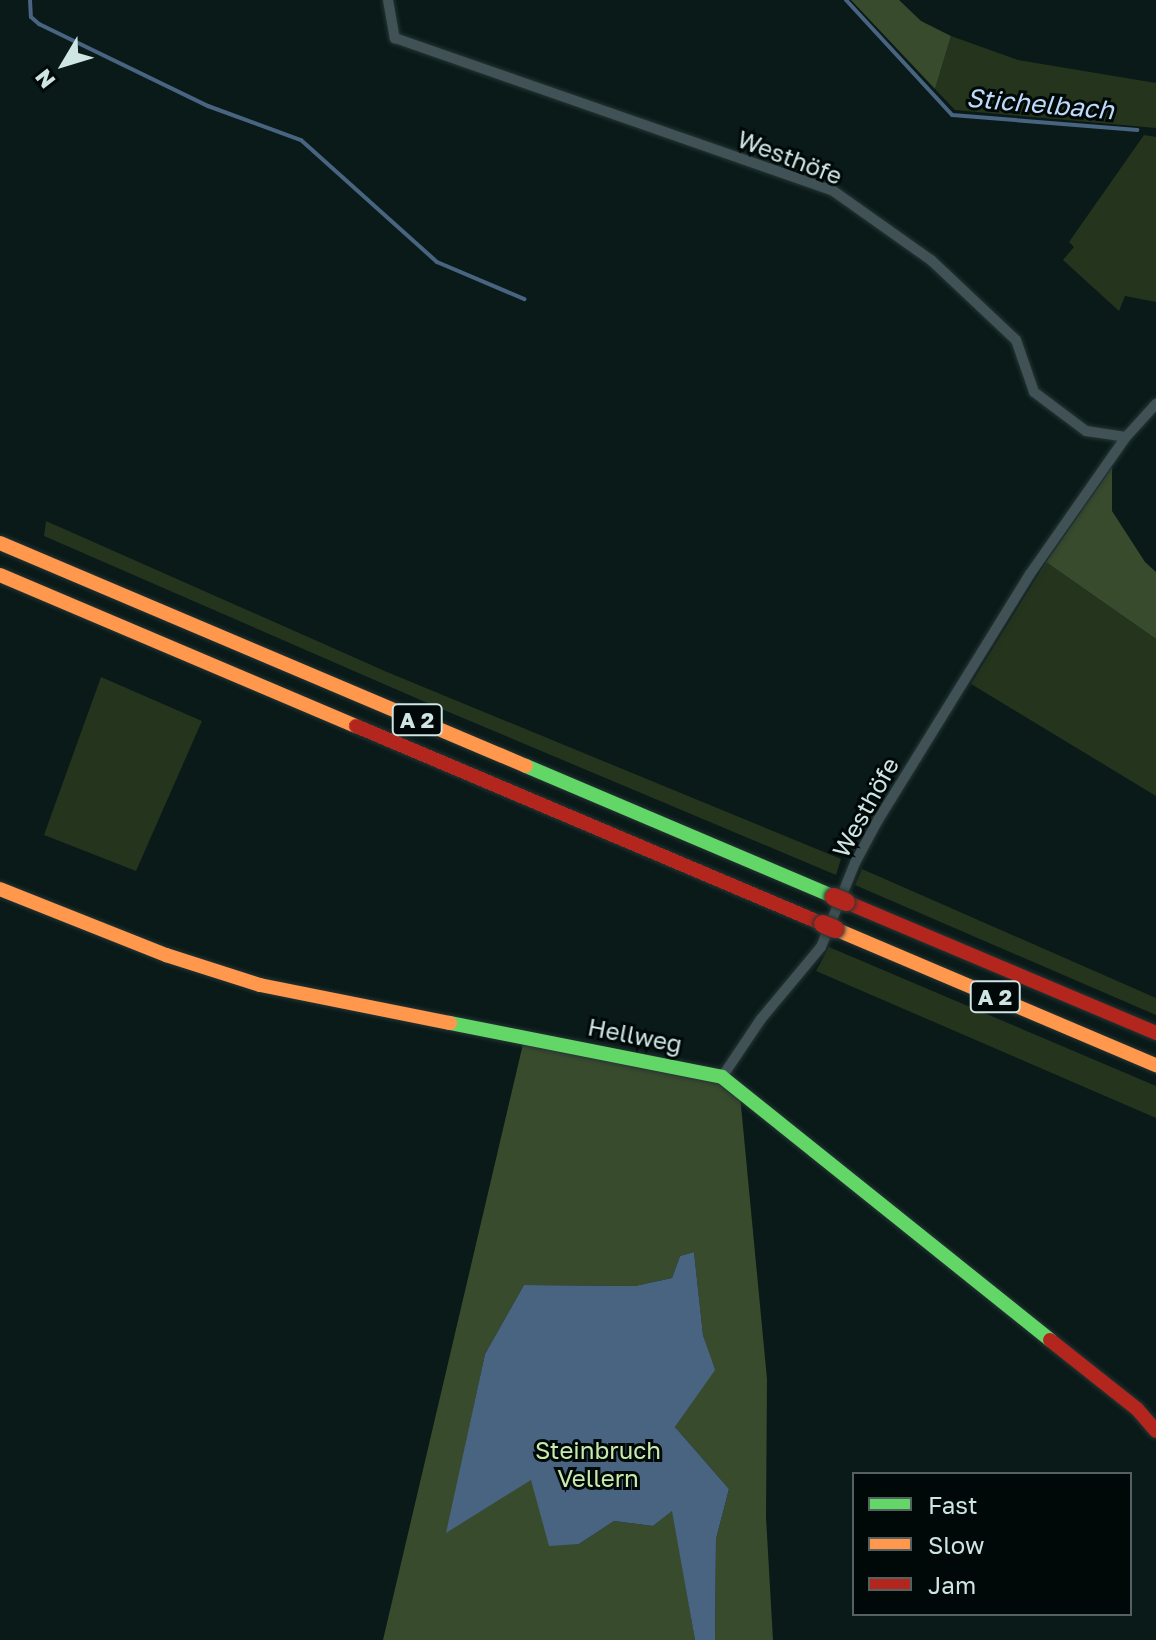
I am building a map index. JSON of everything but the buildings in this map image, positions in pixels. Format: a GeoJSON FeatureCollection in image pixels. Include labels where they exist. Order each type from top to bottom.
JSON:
{"type":"FeatureCollection","features":[{"type":"Feature","properties":{"kind":"main road","name":"A 2"},"geometry":{"type":"LineString","coordinates":[[0,543],[1156,1033]]}},
{"type":"Feature","properties":{"kind":"main road","name":"A 2"},"geometry":{"type":"LineString","coordinates":[[0,575],[1156,1065]]}},
{"type":"Feature","properties":{"kind":"main road","name":"Hellweg"},"geometry":{"type":"LineString","coordinates":[[0,889],[166,955],[260,985],[722,1077]]}},
{"type":"Feature","properties":{"kind":"main road"},"geometry":{"type":"LineString","coordinates":[[722,1077],[740,1095],[1137,1409],[1156,1431]]}},
{"type":"Feature","properties":{"kind":"street","name":"Westhöfe"},"geometry":{"type":"LineString","coordinates":[[388,0],[395,38],[832,190],[931,260],[1016,340],[1034,392],[1086,431],[1126,437]]}},
{"type":"Feature","properties":{"kind":"street","name":"Westhöfe"},"geometry":{"type":"LineString","coordinates":[[722,1077],[761,1019],[821,947],[855,863],[878,820],[1030,574],[1126,437],[1156,404]]}},
{"type":"Feature","properties":{"kind":"green space"},"geometry":{"type":"Polygon","coordinates":[[[851,0],[899,0],[921,21],[951,36],[935,89],[851,0]]]}},
{"type":"Feature","properties":{"kind":"green space"},"geometry":{"type":"Polygon","coordinates":[[[951,36],[1018,60],[1156,83],[1156,128],[955,110],[935,89],[951,36]]]}},
{"type":"Feature","properties":{"kind":"green space"},"geometry":{"type":"Polygon","coordinates":[[[1144,135],[1156,137],[1156,302],[1125,296],[1119,311],[1063,260],[1074,247],[1069,242],[1144,135]]]}},
{"type":"Feature","properties":{"kind":"green space"},"geometry":{"type":"Polygon","coordinates":[[[1112,467],[1112,511],[1145,562],[1156,572],[1156,639],[1046,562],[1112,467]]]}},
{"type":"Feature","properties":{"kind":"green space"},"geometry":{"type":"Polygon","coordinates":[[[46,521],[387,672],[841,859],[836,875],[432,705],[44,536],[46,521]]]}},
{"type":"Feature","properties":{"kind":"green space"},"geometry":{"type":"Polygon","coordinates":[[[1046,562],[1156,639],[1156,796],[971,684],[1046,562]]]}},
{"type":"Feature","properties":{"kind":"green space"},"geometry":{"type":"Polygon","coordinates":[[[101,677],[202,721],[136,871],[44,835],[101,677]]]}},
{"type":"Feature","properties":{"kind":"green space"},"geometry":{"type":"Polygon","coordinates":[[[862,869],[1156,998],[1156,1015],[855,885],[862,869]]]}},
{"type":"Feature","properties":{"kind":"green space"},"geometry":{"type":"Polygon","coordinates":[[[829,947],[1156,1086],[1156,1118],[816,971],[829,947]]]}},
{"type":"Feature","properties":{"kind":"green space","name":"Steinbruch Vellern"},"geometry":{"type":"Polygon","coordinates":[[[523,1044],[722,1077],[740,1095],[767,1379],[766,1517],[773,1640],[715,1640],[716,1539],[729,1489],[675,1427],[714,1370],[703,1335],[694,1252],[680,1256],[672,1278],[635,1286],[524,1285],[485,1354],[447,1532],[531,1479],[579,1544],[614,1521],[653,1526],[673,1510],[695,1640],[383,1640],[523,1044]]]}},
{"type":"Feature","properties":{"kind":"water"},"geometry":{"type":"Polygon","coordinates":[[[694,1252],[703,1335],[715,1370],[675,1427],[729,1489],[716,1539],[715,1640],[695,1640],[672,1511],[653,1526],[614,1521],[579,1544],[549,1546],[531,1480],[446,1533],[485,1354],[524,1285],[635,1286],[672,1278],[680,1256],[694,1252]]]}},
{"type":"Feature","properties":{"kind":"waterway"},"geometry":{"type":"LineString","coordinates":[[30,0],[31,17],[39,24],[208,106],[301,140],[437,262],[524,299]]}},
{"type":"Feature","properties":{"kind":"waterway","name":"Stichelbach"},"geometry":{"type":"LineString","coordinates":[[846,0],[952,115],[1137,130]]}},
{"type":"Feature","properties":{"kind":"traffic: fast"},"geometry":{"type":"LineString","coordinates":[[526,766],[834,897]]}},
{"type":"Feature","properties":{"kind":"traffic: fast"},"geometry":{"type":"LineString","coordinates":[[450,1023],[722,1077],[1050,1340]]}},
{"type":"Feature","properties":{"kind":"traffic: slow"},"geometry":{"type":"LineString","coordinates":[[0,543],[526,766]]}},
{"type":"Feature","properties":{"kind":"traffic: slow"},"geometry":{"type":"LineString","coordinates":[[0,575],[356,726]]}},
{"type":"Feature","properties":{"kind":"traffic: slow"},"geometry":{"type":"LineString","coordinates":[[0,889],[166,955],[260,985],[450,1023]]}},
{"type":"Feature","properties":{"kind":"traffic: slow"},"geometry":{"type":"LineString","coordinates":[[835,929],[1156,1065]]}},
{"type":"Feature","properties":{"kind":"traffic: jam"},"geometry":{"type":"LineString","coordinates":[[356,726],[823,924]]}},
{"type":"Feature","properties":{"kind":"traffic: jam"},"geometry":{"type":"LineString","coordinates":[[834,897],[846,902]]}},
{"type":"Feature","properties":{"kind":"traffic: jam"},"geometry":{"type":"LineString","coordinates":[[846,902],[1156,1033]]}},
{"type":"Feature","properties":{"kind":"traffic: jam"},"geometry":{"type":"LineString","coordinates":[[823,924],[835,929]]}},
{"type":"Feature","properties":{"kind":"traffic: jam"},"geometry":{"type":"LineString","coordinates":[[1050,1340],[1137,1409],[1156,1431]]}}]}
